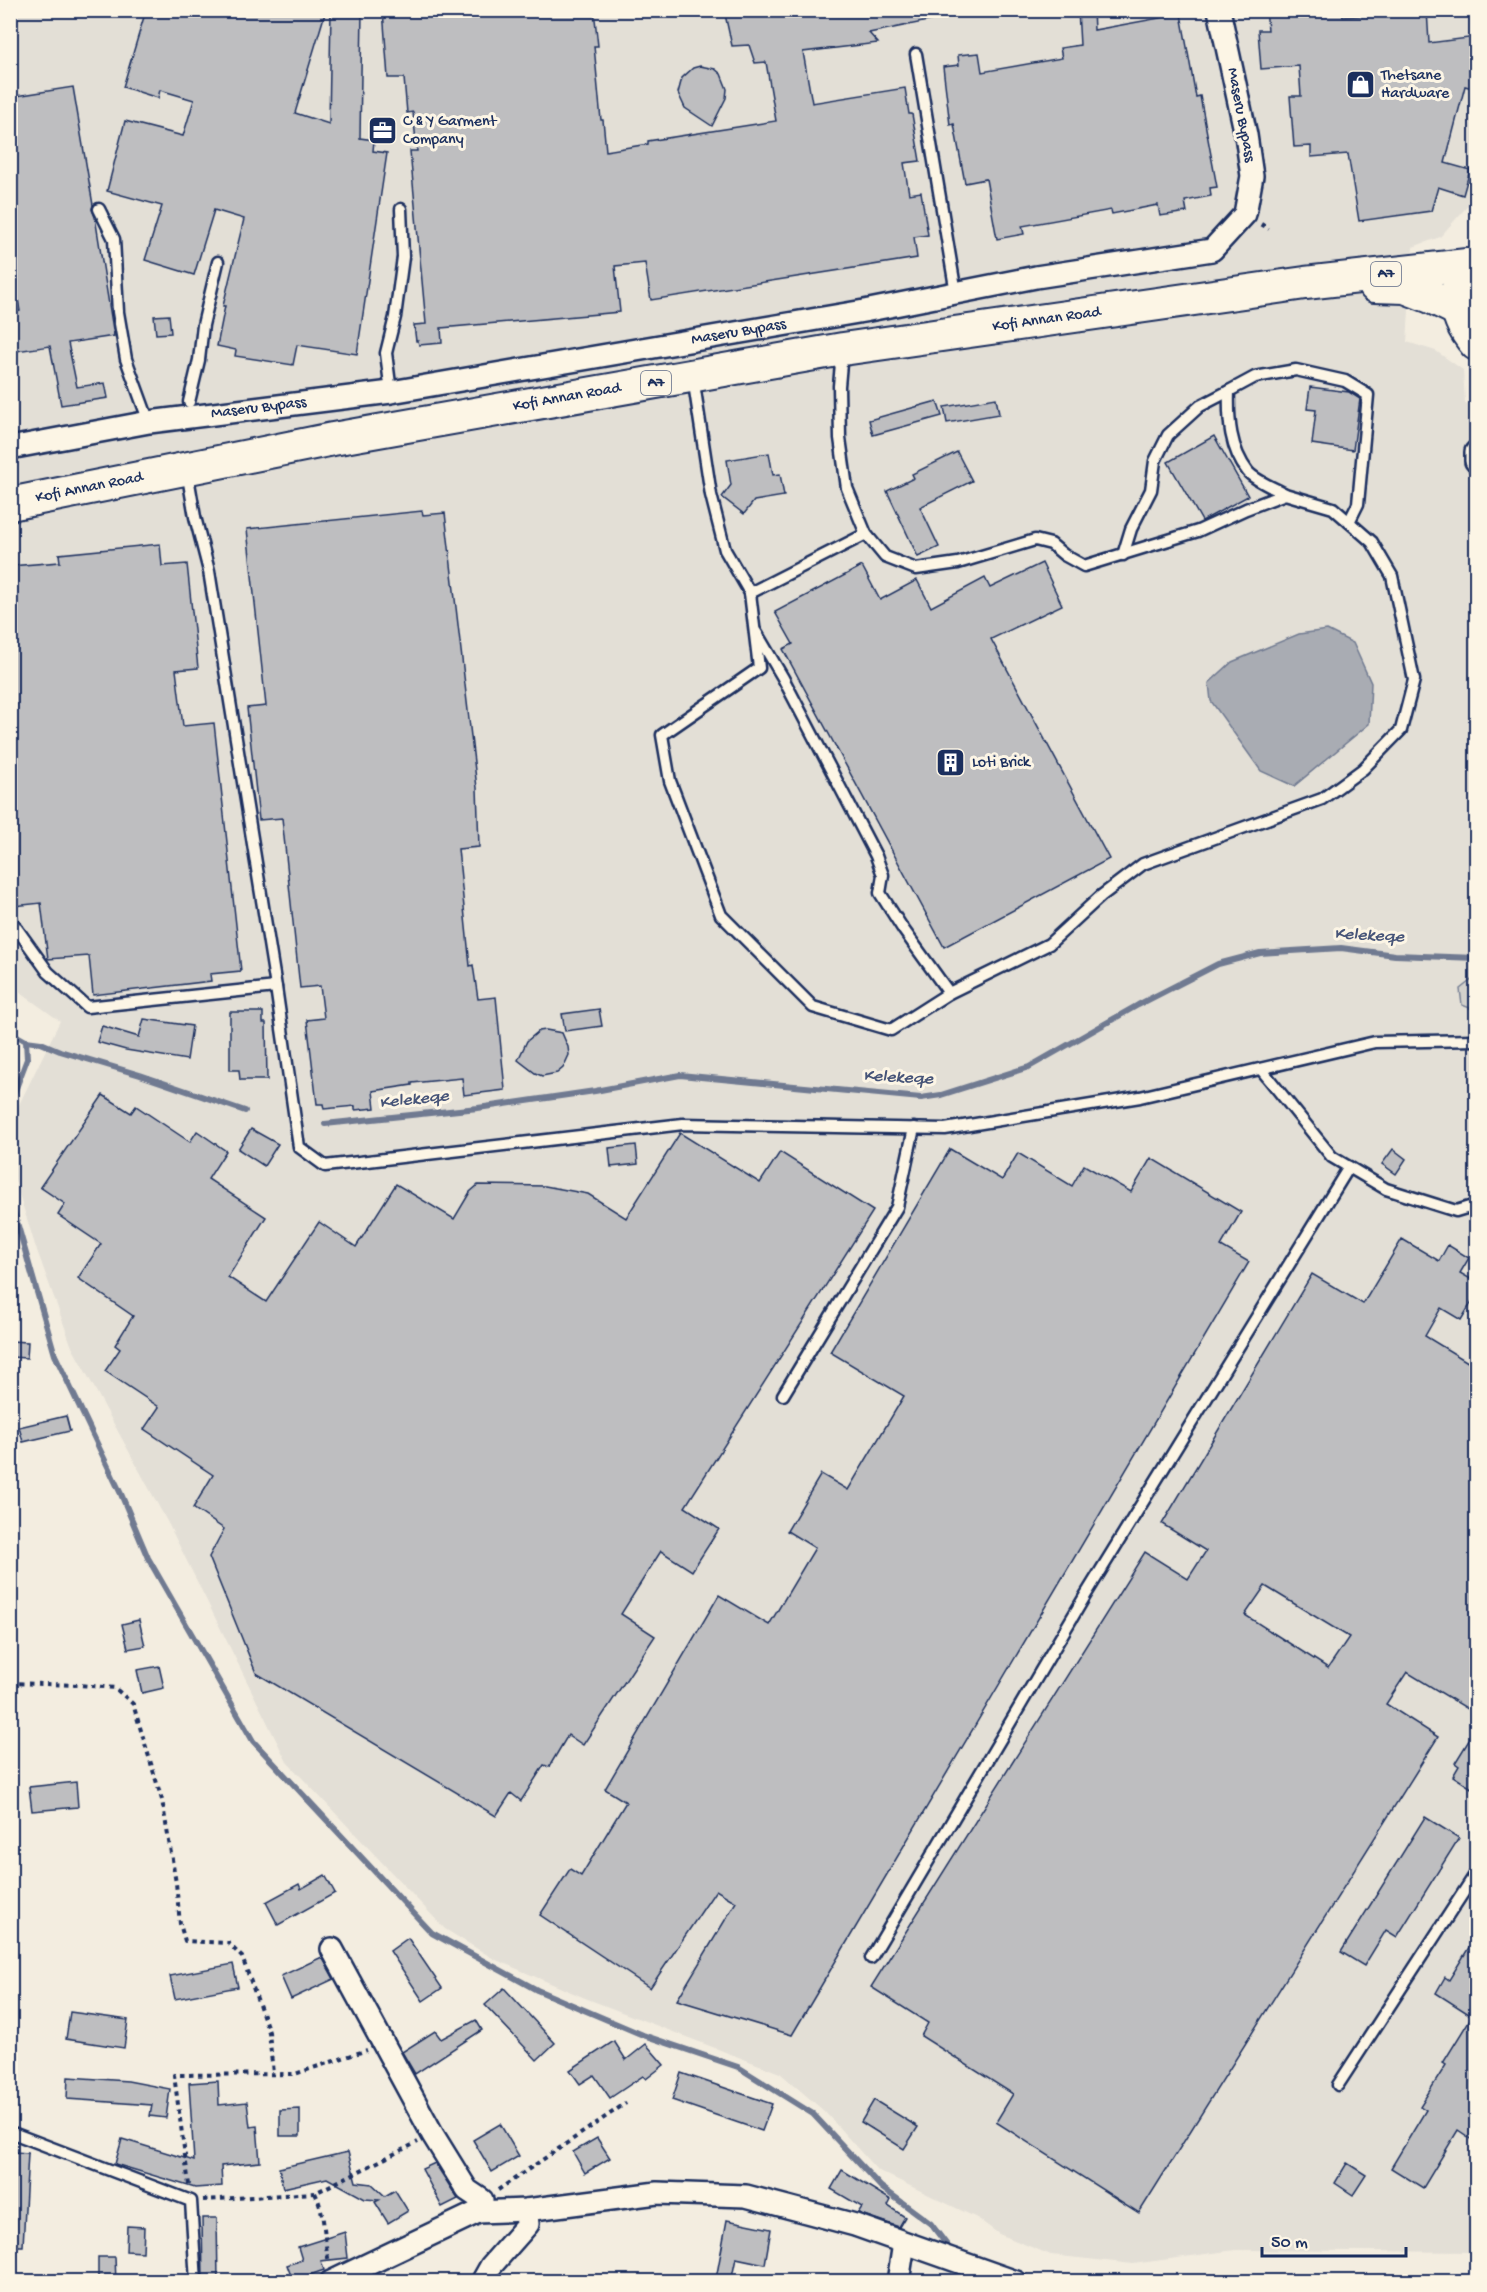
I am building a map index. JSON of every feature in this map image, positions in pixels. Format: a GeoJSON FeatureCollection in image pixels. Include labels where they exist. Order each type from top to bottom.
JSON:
{"type":"FeatureCollection","features":[{"type":"Feature","properties":{"kind":"main road","name":"Kofi Annan Road"},"geometry":{"type":"LineString","coordinates":[[10,504],[333,439],[843,349],[1472,259]]}},
{"type":"Feature","properties":{"kind":"main road","name":"A7"},"geometry":{"type":"LineString","coordinates":[[1472,259],[1460,279],[1457,295],[1458,310],[1464,328],[1476,344]]}},
{"type":"Feature","properties":{"kind":"main road","name":"Kofi Annan Road"},"geometry":{"type":"LineString","coordinates":[[1305,283],[1405,287],[1458,310]]}},
{"type":"Feature","properties":{"kind":"street","name":"Maseru Bypass"},"geometry":{"type":"LineString","coordinates":[[10,448],[149,422],[392,392],[840,315],[1036,277],[1212,250],[1245,213],[1252,176],[1246,135],[1219,10]]}},
{"type":"Feature","properties":{"kind":"street"},"geometry":{"type":"LineString","coordinates":[[1476,452],[1476,461]]}},
{"type":"Feature","properties":{"kind":"street"},"geometry":{"type":"LineString","coordinates":[[332,1950],[433,2135],[467,2190],[480,2206]]}},
{"type":"Feature","properties":{"kind":"street"},"geometry":{"type":"LineString","coordinates":[[332,2281],[480,2206],[526,2210],[657,2193],[746,2196],[855,2225],[1016,2282]]}},
{"type":"Feature","properties":{"kind":"street"},"geometry":{"type":"LineString","coordinates":[[482,2282],[491,2266],[528,2224],[526,2210]]}},
{"type":"Feature","properties":{"kind":"street"},"geometry":{"type":"LineString","coordinates":[[898,2282],[904,2243]]}},
{"type":"Feature","properties":{"kind":"lane"},"geometry":{"type":"LineString","coordinates":[[916,54],[956,292]]}},
{"type":"Feature","properties":{"kind":"lane"},"geometry":{"type":"LineString","coordinates":[[99,209],[114,239],[118,312],[126,358],[149,422]]}},
{"type":"Feature","properties":{"kind":"lane"},"geometry":{"type":"LineString","coordinates":[[392,392],[386,352],[403,256],[401,209]]}},
{"type":"Feature","properties":{"kind":"lane"},"geometry":{"type":"LineString","coordinates":[[189,402],[199,360],[203,325],[218,262]]}},
{"type":"Feature","properties":{"kind":"lane"},"geometry":{"type":"LineString","coordinates":[[843,349],[839,386],[840,438],[848,488],[866,534],[885,557],[916,569],[958,563],[1035,540],[1051,544],[1064,555],[1084,566],[1198,531],[1246,508],[1285,494]]}},
{"type":"Feature","properties":{"kind":"lane"},"geometry":{"type":"LineString","coordinates":[[1123,555],[1131,529],[1151,490],[1155,461],[1168,435],[1200,406],[1255,376],[1296,370],[1345,381],[1368,395],[1358,504],[1349,522]]}},
{"type":"Feature","properties":{"kind":"lane"},"geometry":{"type":"LineString","coordinates":[[693,376],[711,495],[725,550],[750,593],[759,668],[662,735],[670,781],[721,915],[813,1007],[891,1030],[949,993],[1049,944],[1101,896],[1143,864],[1322,799],[1363,769],[1401,730],[1414,680],[1392,576],[1372,542],[1334,508],[1285,494],[1249,474],[1233,444],[1228,391]]}},
{"type":"Feature","properties":{"kind":"lane"},"geometry":{"type":"LineString","coordinates":[[187,469],[195,517],[209,571],[276,987],[299,1147],[325,1166],[683,1124],[945,1129],[1129,1099],[1375,1042],[1476,1040]]}},
{"type":"Feature","properties":{"kind":"lane"},"geometry":{"type":"LineString","coordinates":[[750,593],[866,534]]}},
{"type":"Feature","properties":{"kind":"lane"},"geometry":{"type":"LineString","coordinates":[[754,630],[783,678],[876,856],[883,875],[880,893],[949,993]]}},
{"type":"Feature","properties":{"kind":"lane"},"geometry":{"type":"LineString","coordinates":[[10,919],[48,972],[87,1007],[276,987]]}},
{"type":"Feature","properties":{"kind":"lane"},"geometry":{"type":"LineString","coordinates":[[1261,1069],[1332,1157],[1386,1189],[1456,1211],[1476,1205]]}},
{"type":"Feature","properties":{"kind":"lane"},"geometry":{"type":"LineString","coordinates":[[783,1395],[897,1207],[915,1128]]}},
{"type":"Feature","properties":{"kind":"lane"},"geometry":{"type":"LineString","coordinates":[[871,1958],[1085,1596],[1349,1167]]}},
{"type":"Feature","properties":{"kind":"lane"},"geometry":{"type":"LineString","coordinates":[[1338,2085],[1476,1872]]}},
{"type":"Feature","properties":{"kind":"lane"},"geometry":{"type":"LineString","coordinates":[[10,2133],[191,2201],[196,2282]]}},
{"type":"Feature","properties":{"kind":"path"},"geometry":{"type":"LineString","coordinates":[[10,1683],[115,1688],[133,1704],[162,1800],[176,1883],[180,1924],[185,1941],[228,1943],[242,1957],[269,2032],[273,2074]]}},
{"type":"Feature","properties":{"kind":"path"},"geometry":{"type":"LineString","coordinates":[[385,2044],[295,2074],[174,2074],[191,2201],[315,2193],[433,2135]]}},
{"type":"Feature","properties":{"kind":"path"},"geometry":{"type":"LineString","coordinates":[[480,2206],[626,2103]]}},
{"type":"Feature","properties":{"kind":"path"},"geometry":{"type":"LineString","coordinates":[[315,2193],[323,2209],[324,2242],[332,2281]]}},
{"type":"Feature","properties":{"kind":"shaded area"},"geometry":{"type":"Polygon","coordinates":[[[11,11],[1476,11],[1476,190],[1472,201],[1440,237],[1413,247],[1407,342],[1436,351],[1463,370],[1465,403],[1476,407],[1476,2252],[1235,2250],[1133,2264],[1051,2255],[999,2234],[977,2218],[877,2170],[824,2111],[780,2073],[585,1998],[494,1959],[445,1929],[287,1762],[169,1525],[72,1347],[35,1245],[11,1168],[10,1123],[60,1021],[11,986],[11,11]]]}},
{"type":"Feature","properties":{"kind":"shaded area"},"geometry":{"type":"Polygon","coordinates":[[[1327,630],[1353,643],[1371,683],[1369,724],[1294,786],[1261,771],[1211,701],[1209,683],[1232,662],[1299,634],[1327,630]]]}},
{"type":"Feature","properties":{"kind":"shaded area"},"geometry":{"type":"Polygon","coordinates":[[[1476,978],[1475,1010],[1462,1005],[1460,989],[1476,978]]]}},
{"type":"Feature","properties":{"kind":"building"},"geometry":{"type":"Polygon","coordinates":[[[146,10],[326,10],[295,113],[329,124],[331,10],[362,10],[360,138],[374,140],[373,151],[387,153],[357,354],[297,345],[293,365],[235,356],[236,350],[217,346],[225,306],[223,306],[244,219],[214,210],[194,275],[145,260],[162,206],[107,191],[125,121],[183,136],[194,100],[160,90],[158,98],[123,87],[146,10]]]}},
{"type":"Feature","properties":{"kind":"building"},"geometry":{"type":"Polygon","coordinates":[[[383,10],[594,10],[598,46],[594,46],[606,151],[648,144],[648,141],[776,121],[766,62],[755,63],[749,45],[732,46],[724,10],[943,10],[943,18],[869,33],[878,43],[803,52],[812,103],[905,88],[920,161],[904,163],[909,194],[921,192],[928,235],[914,237],[917,258],[651,300],[645,263],[615,266],[620,312],[441,328],[442,343],[419,345],[416,341],[414,325],[426,324],[410,151],[417,151],[413,112],[407,113],[404,78],[388,78],[383,10]]]}},
{"type":"Feature","properties":{"kind":"building"},"geometry":{"type":"Polygon","coordinates":[[[1078,10],[1093,10],[1094,30],[1181,14],[1196,97],[1200,96],[1217,187],[1210,188],[1211,196],[1185,201],[1187,212],[1160,216],[1158,205],[1112,214],[1111,210],[1022,226],[1024,234],[997,239],[986,179],[965,183],[954,124],[950,125],[943,67],[959,65],[958,55],[979,53],[982,72],[1062,58],[1060,48],[1080,45],[1078,10]]]}},
{"type":"Feature","properties":{"kind":"building"},"geometry":{"type":"Polygon","coordinates":[[[1266,10],[1290,10],[1290,17],[1342,13],[1343,17],[1386,14],[1385,10],[1427,10],[1429,43],[1476,37],[1476,89],[1465,86],[1445,163],[1470,170],[1463,195],[1438,187],[1431,211],[1359,221],[1348,154],[1311,157],[1311,146],[1294,147],[1290,96],[1301,96],[1299,66],[1261,69],[1258,30],[1268,30],[1266,10]]]}},
{"type":"Feature","properties":{"kind":"building"},"geometry":{"type":"Polygon","coordinates":[[[700,66],[715,69],[721,74],[727,89],[726,98],[712,126],[685,108],[678,93],[682,78],[693,68],[700,66]]]}},
{"type":"Feature","properties":{"kind":"building"},"geometry":{"type":"Polygon","coordinates":[[[73,87],[114,336],[68,343],[77,387],[105,383],[108,398],[61,405],[50,346],[10,352],[10,312],[20,311],[10,255],[10,221],[17,220],[10,182],[10,97],[73,87]]]}},
{"type":"Feature","properties":{"kind":"building"},"geometry":{"type":"Polygon","coordinates":[[[169,315],[171,333],[156,334],[154,316],[169,315]]]}},
{"type":"Feature","properties":{"kind":"building"},"geometry":{"type":"Polygon","coordinates":[[[1310,387],[1349,392],[1360,399],[1353,450],[1312,444],[1316,410],[1307,409],[1310,387]]]}},
{"type":"Feature","properties":{"kind":"building"},"geometry":{"type":"Polygon","coordinates":[[[996,398],[999,414],[947,423],[944,407],[996,398]]]}},
{"type":"Feature","properties":{"kind":"building"},"geometry":{"type":"Polygon","coordinates":[[[937,401],[942,416],[873,435],[869,420],[937,401]]]}},
{"type":"Feature","properties":{"kind":"building"},"geometry":{"type":"Polygon","coordinates":[[[1214,436],[1248,496],[1202,521],[1168,462],[1214,436]]]}},
{"type":"Feature","properties":{"kind":"building"},"geometry":{"type":"Polygon","coordinates":[[[957,452],[972,481],[920,507],[939,547],[918,557],[887,491],[914,478],[912,474],[957,452]]]}},
{"type":"Feature","properties":{"kind":"building"},"geometry":{"type":"Polygon","coordinates":[[[769,453],[773,475],[780,474],[784,496],[754,501],[744,514],[722,497],[731,485],[727,460],[769,453]]]}},
{"type":"Feature","properties":{"kind":"building"},"geometry":{"type":"Polygon","coordinates":[[[422,511],[423,515],[445,513],[477,788],[479,847],[458,849],[470,966],[473,965],[478,999],[496,997],[505,1090],[464,1095],[462,1078],[412,1083],[412,1085],[373,1091],[375,1108],[355,1110],[355,1106],[324,1109],[323,1104],[317,1104],[307,1020],[324,1018],[320,986],[300,988],[282,818],[259,820],[247,708],[266,706],[247,529],[422,511]]]}},
{"type":"Feature","properties":{"kind":"building"},"geometry":{"type":"Polygon","coordinates":[[[160,544],[162,566],[187,564],[198,668],[176,670],[183,726],[214,723],[241,971],[210,974],[211,981],[93,995],[89,956],[48,959],[41,903],[14,906],[10,877],[10,566],[60,562],[59,554],[160,544]]]}},
{"type":"Feature","properties":{"kind":"building","name":"Loti Brick"},"geometry":{"type":"Polygon","coordinates":[[[1042,563],[1062,605],[991,639],[1109,859],[944,947],[783,649],[793,644],[775,612],[862,566],[880,600],[917,580],[931,607],[985,578],[990,588],[1042,563]]]}},
{"type":"Feature","properties":{"kind":"building"},"geometry":{"type":"Polygon","coordinates":[[[599,1009],[602,1026],[565,1031],[562,1014],[599,1009]]]}},
{"type":"Feature","properties":{"kind":"building"},"geometry":{"type":"Polygon","coordinates":[[[230,1012],[263,1012],[263,1023],[266,1023],[267,1080],[240,1080],[239,1070],[230,1070],[230,1012]]]}},
{"type":"Feature","properties":{"kind":"building"},"geometry":{"type":"Polygon","coordinates":[[[144,1019],[192,1026],[187,1060],[126,1050],[97,1042],[102,1026],[139,1037],[144,1019]]]}},
{"type":"Feature","properties":{"kind":"building"},"geometry":{"type":"Polygon","coordinates":[[[539,1031],[562,1033],[569,1055],[563,1068],[557,1073],[542,1076],[518,1060],[527,1041],[539,1031]]]}},
{"type":"Feature","properties":{"kind":"building"},"geometry":{"type":"Polygon","coordinates":[[[103,1095],[131,1113],[136,1106],[190,1142],[197,1131],[226,1151],[208,1179],[266,1217],[228,1277],[266,1302],[319,1222],[356,1247],[396,1184],[454,1219],[470,1192],[478,1185],[545,1186],[588,1194],[626,1218],[680,1133],[760,1183],[780,1152],[873,1211],[685,1507],[719,1529],[692,1571],[661,1551],[621,1614],[655,1636],[583,1745],[568,1735],[549,1767],[544,1765],[521,1801],[511,1793],[496,1816],[256,1673],[209,1557],[224,1529],[193,1508],[213,1475],[144,1429],[159,1407],[105,1371],[120,1349],[115,1345],[133,1316],[78,1278],[101,1244],[58,1215],[65,1204],[40,1187],[103,1095]]]}},
{"type":"Feature","properties":{"kind":"building"},"geometry":{"type":"Polygon","coordinates":[[[251,1129],[278,1144],[264,1166],[238,1149],[251,1129]]]}},
{"type":"Feature","properties":{"kind":"building"},"geometry":{"type":"Polygon","coordinates":[[[636,1145],[638,1164],[611,1167],[609,1148],[636,1145]]]}},
{"type":"Feature","properties":{"kind":"building"},"geometry":{"type":"Polygon","coordinates":[[[950,1149],[1002,1180],[1018,1153],[1072,1186],[1084,1165],[1131,1192],[1151,1158],[1241,1212],[1221,1246],[1249,1262],[792,2035],[677,2000],[736,1902],[716,1890],[650,1988],[540,1915],[570,1869],[581,1876],[626,1802],[605,1789],[719,1595],[769,1625],[815,1548],[787,1531],[821,1474],[848,1490],[904,1396],[830,1352],[950,1149]]]}},
{"type":"Feature","properties":{"kind":"building"},"geometry":{"type":"Polygon","coordinates":[[[1393,1149],[1406,1159],[1396,1174],[1382,1164],[1393,1149]]]}},
{"type":"Feature","properties":{"kind":"building"},"geometry":{"type":"Polygon","coordinates":[[[1402,1239],[1439,1261],[1448,1245],[1469,1258],[1460,1273],[1476,1282],[1476,1295],[1461,1320],[1441,1308],[1425,1336],[1476,1367],[1476,1714],[1407,1672],[1386,1704],[1438,1737],[1139,2213],[996,2122],[1013,2094],[921,2036],[928,2023],[871,1987],[1145,1552],[1188,1579],[1206,1551],[1162,1524],[1312,1274],[1363,1304],[1402,1239]],[[1265,1586],[1245,1615],[1328,1668],[1349,1637],[1265,1586]]]}},
{"type":"Feature","properties":{"kind":"building"},"geometry":{"type":"Polygon","coordinates":[[[10,1341],[28,1342],[27,1358],[10,1357],[10,1341]]]}},
{"type":"Feature","properties":{"kind":"building"},"geometry":{"type":"Polygon","coordinates":[[[66,1416],[70,1431],[23,1442],[19,1427],[66,1416]]]}},
{"type":"Feature","properties":{"kind":"building"},"geometry":{"type":"Polygon","coordinates":[[[139,1620],[145,1646],[128,1649],[122,1624],[139,1620]]]}},
{"type":"Feature","properties":{"kind":"building"},"geometry":{"type":"Polygon","coordinates":[[[159,1666],[164,1688],[142,1693],[137,1670],[159,1666]]]}},
{"type":"Feature","properties":{"kind":"building"},"geometry":{"type":"Polygon","coordinates":[[[1476,1729],[1476,1791],[1453,1776],[1459,1766],[1455,1763],[1476,1729]]]}},
{"type":"Feature","properties":{"kind":"building"},"geometry":{"type":"Polygon","coordinates":[[[76,1782],[78,1807],[32,1811],[29,1787],[76,1782]]]}},
{"type":"Feature","properties":{"kind":"building"},"geometry":{"type":"Polygon","coordinates":[[[1425,1817],[1459,1838],[1397,1937],[1386,1930],[1364,1966],[1341,1952],[1425,1817]]]}},
{"type":"Feature","properties":{"kind":"building"},"geometry":{"type":"Polygon","coordinates":[[[325,1875],[335,1893],[278,1925],[266,1902],[299,1884],[301,1889],[325,1875]]]}},
{"type":"Feature","properties":{"kind":"building"},"geometry":{"type":"Polygon","coordinates":[[[1476,1936],[1476,2142],[1458,2130],[1423,2188],[1391,2168],[1426,2110],[1420,2106],[1446,2065],[1443,2063],[1472,2016],[1436,1993],[1445,1977],[1449,1980],[1476,1936]]]}},
{"type":"Feature","properties":{"kind":"building"},"geometry":{"type":"Polygon","coordinates":[[[408,1938],[442,1988],[423,2001],[390,1951],[408,1938]]]}},
{"type":"Feature","properties":{"kind":"building"},"geometry":{"type":"Polygon","coordinates":[[[322,1957],[334,1979],[291,1999],[281,1976],[322,1957]]]}},
{"type":"Feature","properties":{"kind":"building"},"geometry":{"type":"Polygon","coordinates":[[[233,1964],[238,1987],[175,1999],[170,1976],[233,1964]]]}},
{"type":"Feature","properties":{"kind":"building"},"geometry":{"type":"Polygon","coordinates":[[[504,1988],[555,2043],[537,2060],[485,2005],[504,1988]]]}},
{"type":"Feature","properties":{"kind":"building"},"geometry":{"type":"Polygon","coordinates":[[[70,2012],[128,2020],[124,2048],[66,2039],[70,2012]]]}},
{"type":"Feature","properties":{"kind":"building"},"geometry":{"type":"Polygon","coordinates":[[[476,2020],[482,2030],[415,2074],[402,2052],[435,2031],[441,2039],[476,2020]]]}},
{"type":"Feature","properties":{"kind":"building"},"geometry":{"type":"Polygon","coordinates":[[[614,2041],[626,2060],[646,2044],[664,2065],[646,2079],[643,2076],[610,2098],[594,2075],[580,2084],[570,2070],[614,2041]]]}},
{"type":"Feature","properties":{"kind":"building"},"geometry":{"type":"Polygon","coordinates":[[[681,2073],[772,2104],[762,2131],[672,2100],[681,2073]]]}},
{"type":"Feature","properties":{"kind":"building"},"geometry":{"type":"Polygon","coordinates":[[[68,2077],[128,2081],[170,2089],[166,2118],[150,2116],[152,2105],[67,2099],[68,2077]]]}},
{"type":"Feature","properties":{"kind":"building"},"geometry":{"type":"Polygon","coordinates":[[[218,2081],[219,2105],[247,2102],[250,2127],[257,2126],[260,2162],[221,2166],[222,2186],[195,2188],[115,2164],[122,2139],[194,2161],[189,2083],[218,2081]]]}},
{"type":"Feature","properties":{"kind":"building"},"geometry":{"type":"Polygon","coordinates":[[[874,2100],[918,2127],[904,2149],[861,2122],[874,2100]]]}},
{"type":"Feature","properties":{"kind":"building"},"geometry":{"type":"Polygon","coordinates":[[[300,2109],[300,2136],[280,2136],[280,2110],[300,2109]]]}},
{"type":"Feature","properties":{"kind":"building"},"geometry":{"type":"Polygon","coordinates":[[[500,2124],[519,2156],[492,2172],[473,2140],[500,2124]]]}},
{"type":"Feature","properties":{"kind":"building"},"geometry":{"type":"Polygon","coordinates":[[[597,2138],[610,2158],[585,2173],[573,2152],[597,2138]]]}},
{"type":"Feature","properties":{"kind":"building"},"geometry":{"type":"Polygon","coordinates":[[[13,2152],[28,2153],[23,2246],[10,2246],[13,2152]]]}},
{"type":"Feature","properties":{"kind":"building"},"geometry":{"type":"Polygon","coordinates":[[[348,2152],[356,2182],[372,2184],[385,2196],[395,2190],[408,2211],[388,2223],[375,2202],[379,2200],[365,2199],[327,2178],[283,2188],[279,2168],[348,2152]]]}},
{"type":"Feature","properties":{"kind":"building"},"geometry":{"type":"Polygon","coordinates":[[[435,2163],[458,2199],[442,2207],[422,2169],[435,2163]]]}},
{"type":"Feature","properties":{"kind":"building"},"geometry":{"type":"Polygon","coordinates":[[[1347,2163],[1366,2175],[1353,2195],[1335,2183],[1347,2163]]]}},
{"type":"Feature","properties":{"kind":"building"},"geometry":{"type":"Polygon","coordinates":[[[842,2170],[891,2200],[888,2206],[905,2217],[899,2227],[858,2213],[862,2207],[831,2189],[842,2170]]]}},
{"type":"Feature","properties":{"kind":"building"},"geometry":{"type":"Polygon","coordinates":[[[202,2218],[217,2218],[218,2282],[203,2282],[202,2218]]]}},
{"type":"Feature","properties":{"kind":"building"},"geometry":{"type":"Polygon","coordinates":[[[727,2220],[771,2229],[765,2264],[736,2258],[731,2282],[716,2279],[727,2220]]]}},
{"type":"Feature","properties":{"kind":"building"},"geometry":{"type":"Polygon","coordinates":[[[127,2226],[144,2227],[143,2252],[126,2251],[127,2226]]]}},
{"type":"Feature","properties":{"kind":"building"},"geometry":{"type":"Polygon","coordinates":[[[345,2232],[348,2258],[321,2261],[324,2270],[293,2281],[287,2265],[302,2260],[298,2247],[345,2232]]]}},
{"type":"Feature","properties":{"kind":"building"},"geometry":{"type":"Polygon","coordinates":[[[98,2257],[115,2257],[116,2282],[98,2282],[98,2257]]]}},
{"type":"Feature","properties":{"kind":"waterway","name":"Kelekeqe"},"geometry":{"type":"LineString","coordinates":[[325,1124],[478,1108],[595,1091],[680,1075],[921,1098],[941,1095],[1029,1067],[1138,1005],[1218,964],[1260,953],[1341,948],[1395,955],[1476,958]]}},
{"type":"Feature","properties":{"kind":"waterway","name":"Kelekeqe"},"geometry":{"type":"LineString","coordinates":[[10,1032],[26,1041],[41,1043],[245,1111]]}},
{"type":"Feature","properties":{"kind":"waterway"},"geometry":{"type":"LineString","coordinates":[[10,1104],[27,1059],[26,1041]]}},
{"type":"Feature","properties":{"kind":"waterway"},"geometry":{"type":"LineString","coordinates":[[10,1198],[55,1355],[121,1494],[148,1558],[253,1741],[432,1933],[537,1990],[643,2035],[738,2067],[813,2114],[881,2187],[931,2224],[953,2253]]}},
{"type":"Feature","properties":{"kind":"waterway"},"geometry":{"type":"LineString","coordinates":[[964,2269],[971,2282]]}},
{"type":"Feature","properties":{"kind":"place","name":"Thetsane Hardware"},"geometry":{"type":"Point","coordinates":[1360,85]}},
{"type":"Feature","properties":{"kind":"place","name":"C & Y Garment Company"},"geometry":{"type":"Point","coordinates":[382,131]}},
{"type":"Feature","properties":{"kind":"place","name":"Loti Brick"},"geometry":{"type":"Point","coordinates":[951,763]}}]}
